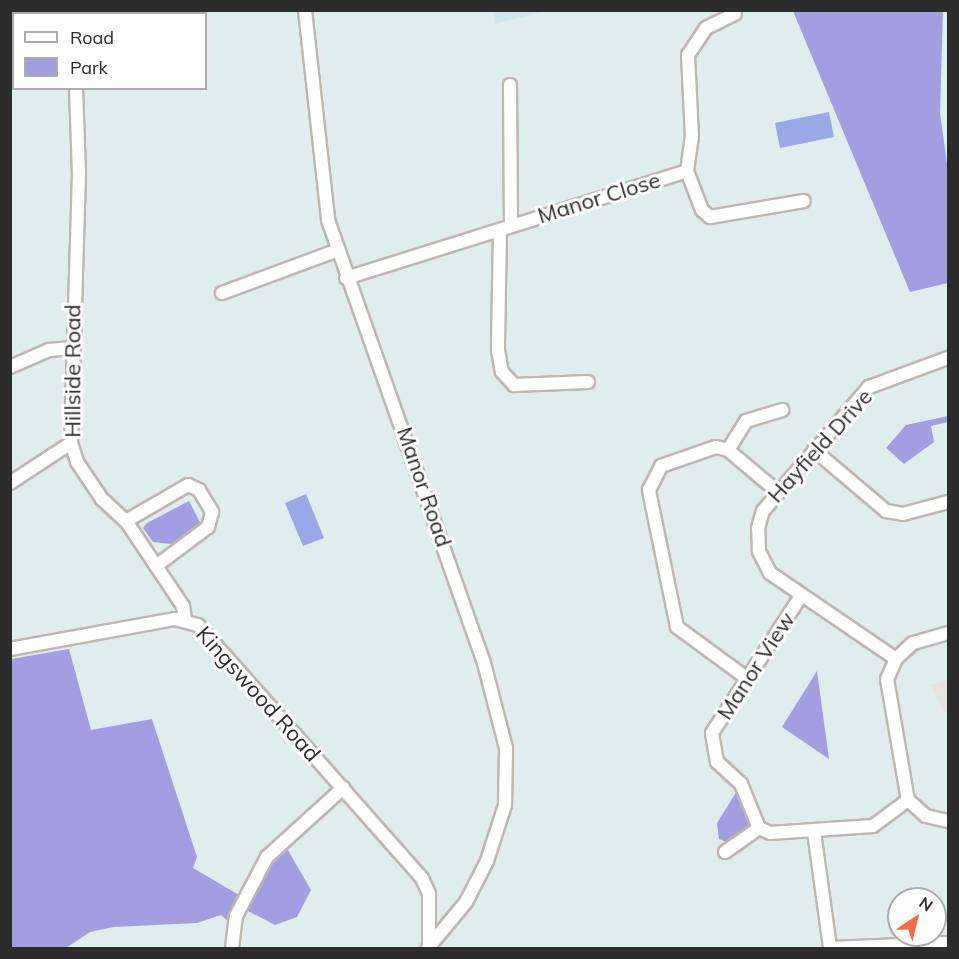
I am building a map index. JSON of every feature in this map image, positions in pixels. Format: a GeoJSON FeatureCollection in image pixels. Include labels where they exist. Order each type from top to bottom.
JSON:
{"type":"FeatureCollection","features":[{"type":"Feature","properties":{"kind":"street","name":"Manor Road"},"geometry":{"type":"LineString","coordinates":[[305,10],[328,220],[346,278],[470,621],[506,748],[504,805],[487,861],[466,902],[428,948]]}},
{"type":"Feature","properties":{"kind":"street","name":"Manor Close"},"geometry":{"type":"LineString","coordinates":[[735,14],[706,28],[688,55],[692,137],[687,171],[702,210],[710,217],[804,201]]}},
{"type":"Feature","properties":{"kind":"street","name":"Manor Close"},"geometry":{"type":"LineString","coordinates":[[510,85],[498,350],[502,372],[514,385],[588,382]]}},
{"type":"Feature","properties":{"kind":"street","name":"Hillside Road"},"geometry":{"type":"LineString","coordinates":[[76,90],[80,173],[70,348],[71,443],[102,499],[126,520],[156,566],[185,618]]}},
{"type":"Feature","properties":{"kind":"street","name":"Manor Close"},"geometry":{"type":"LineString","coordinates":[[346,278],[687,171]]}},
{"type":"Feature","properties":{"kind":"street"},"geometry":{"type":"LineString","coordinates":[[222,293],[338,250]]}},
{"type":"Feature","properties":{"kind":"street"},"geometry":{"type":"LineString","coordinates":[[10,367],[49,350],[70,348]]}},
{"type":"Feature","properties":{"kind":"street","name":"Hayfield Drive"},"geometry":{"type":"LineString","coordinates":[[896,658],[770,573],[759,551],[763,511],[868,387],[948,358]]}},
{"type":"Feature","properties":{"kind":"street"},"geometry":{"type":"LineString","coordinates":[[728,450],[746,421],[782,410]]}},
{"type":"Feature","properties":{"kind":"street"},"geometry":{"type":"LineString","coordinates":[[10,483],[71,443]]}},
{"type":"Feature","properties":{"kind":"street"},"geometry":{"type":"LineString","coordinates":[[748,679],[677,627],[649,490],[661,466],[706,447],[728,450],[778,492]]}},
{"type":"Feature","properties":{"kind":"street"},"geometry":{"type":"LineString","coordinates":[[814,450],[886,511],[903,514],[948,502]]}},
{"type":"Feature","properties":{"kind":"street"},"geometry":{"type":"LineString","coordinates":[[126,520],[188,485],[199,490],[212,512],[208,527],[156,566]]}},
{"type":"Feature","properties":{"kind":"street","name":"Manor View"},"geometry":{"type":"LineString","coordinates":[[759,828],[741,784],[717,762],[711,748],[712,733],[801,596]]}},
{"type":"Feature","properties":{"kind":"street","name":"Kingswood Road"},"geometry":{"type":"LineString","coordinates":[[10,650],[185,618],[198,626],[422,878],[429,894],[428,948]]}},
{"type":"Feature","properties":{"kind":"street"},"geometry":{"type":"LineString","coordinates":[[948,633],[913,643],[896,658],[887,679],[908,800],[926,816],[948,821]]}},
{"type":"Feature","properties":{"kind":"street"},"geometry":{"type":"LineString","coordinates":[[232,948],[236,916],[267,857],[343,788]]}},
{"type":"Feature","properties":{"kind":"street"},"geometry":{"type":"LineString","coordinates":[[725,852],[759,828],[814,832],[873,826],[908,800]]}},
{"type":"Feature","properties":{"kind":"street"},"geometry":{"type":"LineString","coordinates":[[814,832],[830,948],[948,943]]}},
{"type":"Feature","properties":{"kind":"shaded area"},"geometry":{"type":"Polygon","coordinates":[[[494,10],[545,11],[495,24],[494,10]]]}},
{"type":"Feature","properties":{"kind":"shaded area"},"geometry":{"type":"Polygon","coordinates":[[[829,112],[834,137],[780,148],[775,123],[829,112]]]}},
{"type":"Feature","properties":{"kind":"shaded area"},"geometry":{"type":"Polygon","coordinates":[[[306,494],[324,538],[303,546],[285,503],[306,494]]]}},
{"type":"Feature","properties":{"kind":"shaded area"},"geometry":{"type":"Polygon","coordinates":[[[948,680],[948,711],[944,712],[930,685],[948,680]]]}},
{"type":"Feature","properties":{"kind":"green space"},"geometry":{"type":"Polygon","coordinates":[[[793,11],[943,11],[940,113],[948,171],[948,283],[910,292],[793,11]]]}},
{"type":"Feature","properties":{"kind":"green space"},"geometry":{"type":"Polygon","coordinates":[[[948,416],[948,422],[931,426],[934,442],[904,464],[886,448],[906,425],[948,416]]]}},
{"type":"Feature","properties":{"kind":"green space"},"geometry":{"type":"Polygon","coordinates":[[[189,501],[203,528],[171,544],[153,542],[143,528],[147,523],[189,501]]]}},
{"type":"Feature","properties":{"kind":"green space"},"geometry":{"type":"Polygon","coordinates":[[[69,649],[91,730],[152,719],[197,857],[193,868],[239,895],[228,921],[221,915],[197,923],[114,927],[90,932],[66,948],[11,948],[11,659],[69,649]]]}},
{"type":"Feature","properties":{"kind":"green space"},"geometry":{"type":"Polygon","coordinates":[[[817,671],[829,759],[782,727],[817,671]]]}},
{"type":"Feature","properties":{"kind":"green space"},"geometry":{"type":"Polygon","coordinates":[[[737,791],[750,828],[727,842],[719,839],[717,823],[737,791]]]}},
{"type":"Feature","properties":{"kind":"green space"},"geometry":{"type":"Polygon","coordinates":[[[286,847],[311,890],[297,917],[275,925],[248,911],[270,866],[286,847]]]}}]}
